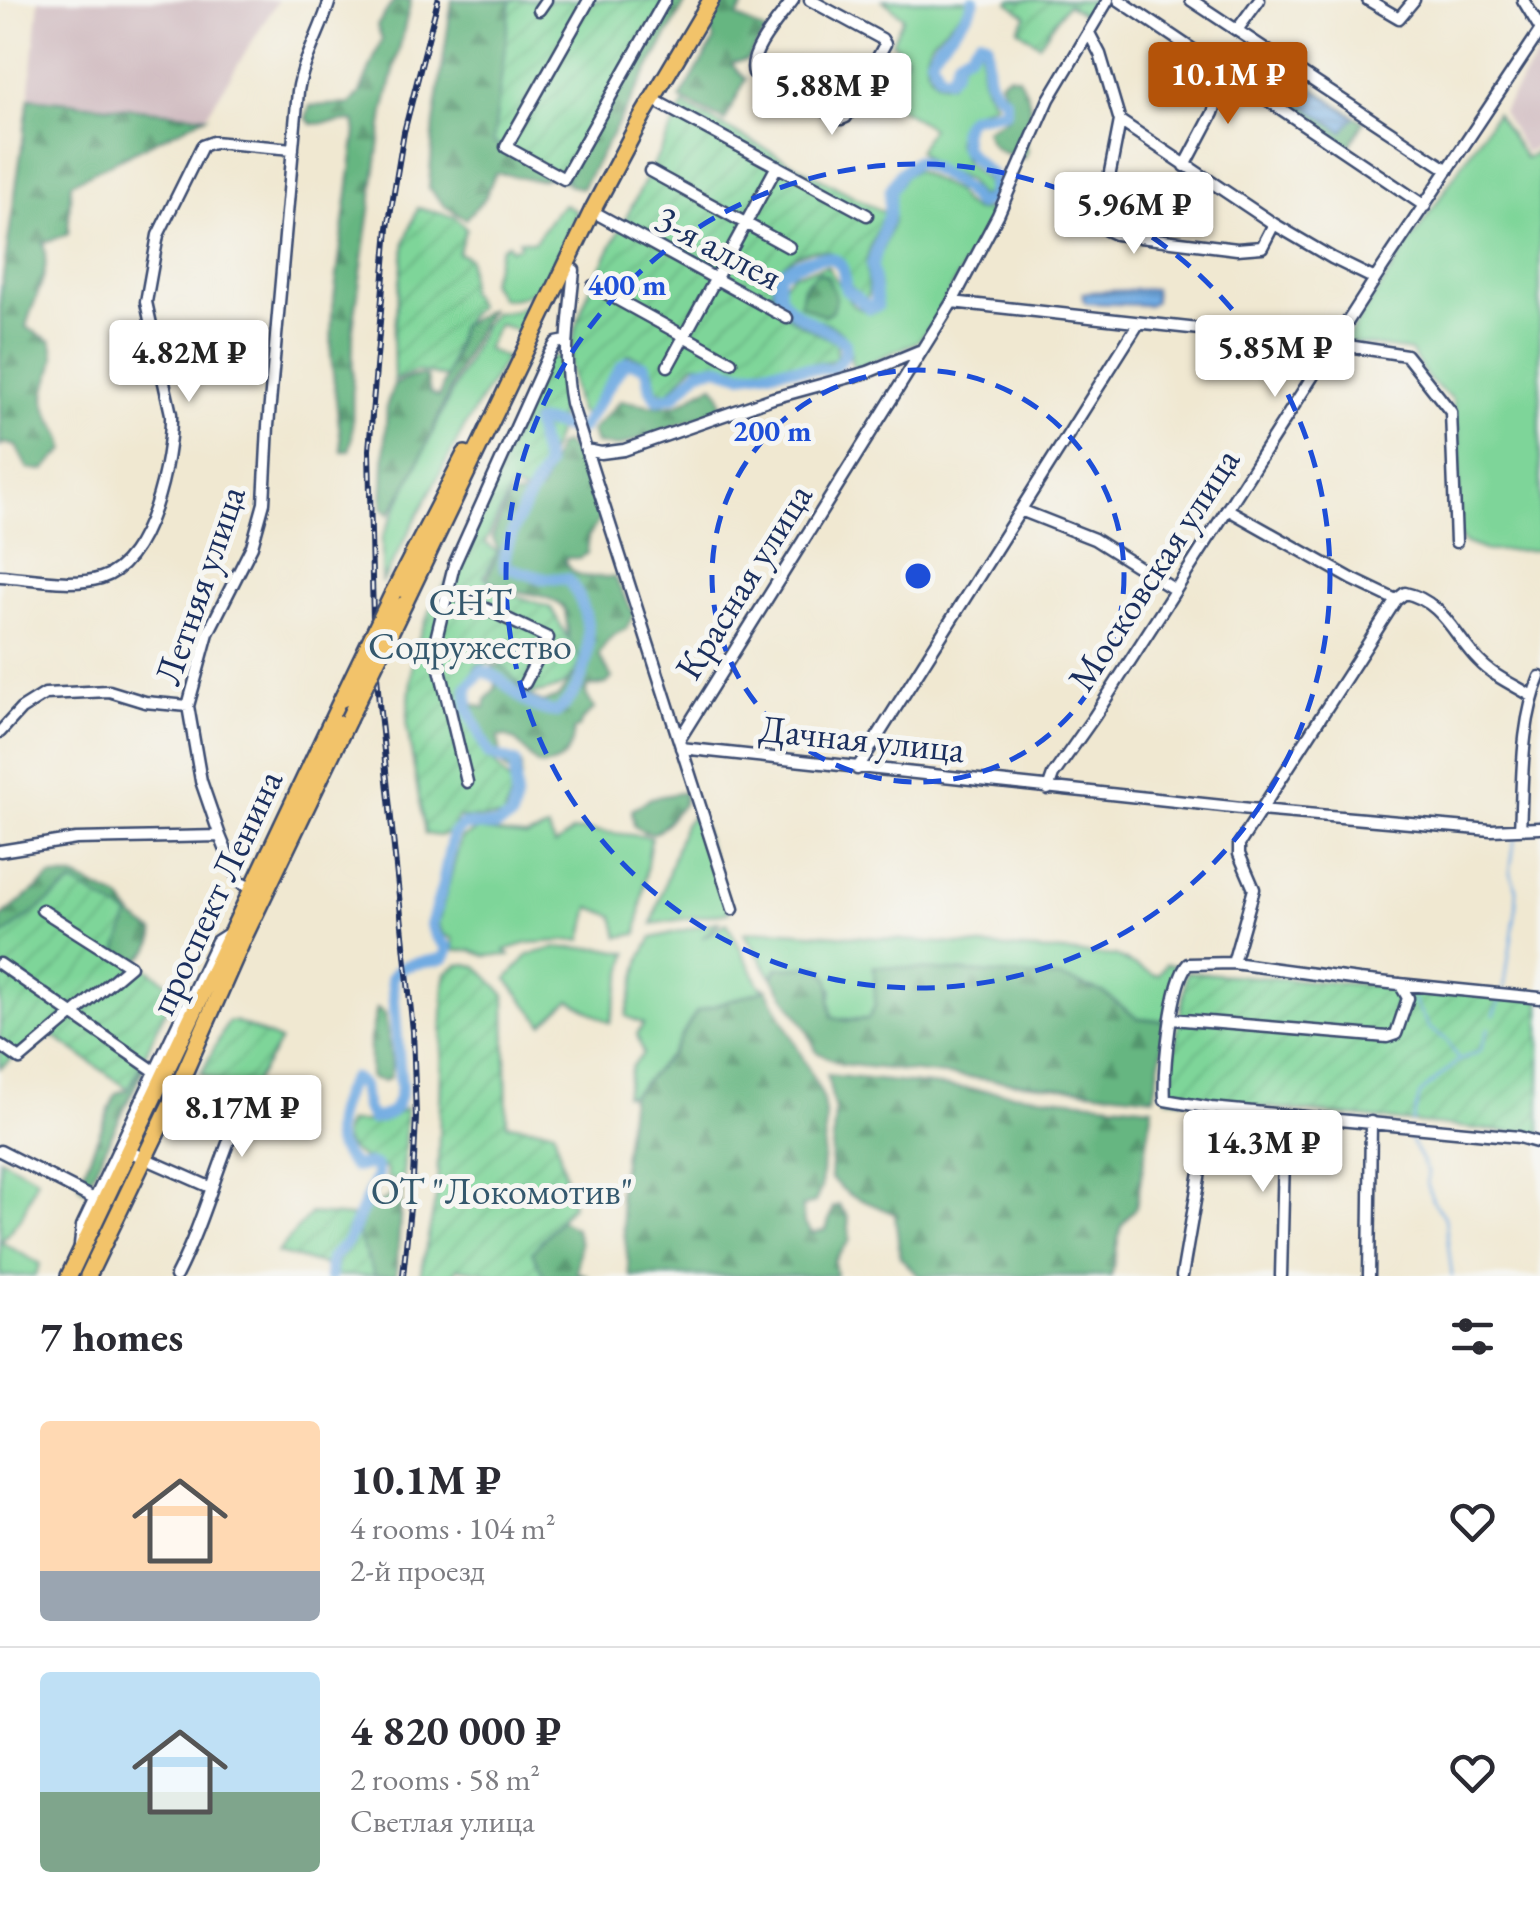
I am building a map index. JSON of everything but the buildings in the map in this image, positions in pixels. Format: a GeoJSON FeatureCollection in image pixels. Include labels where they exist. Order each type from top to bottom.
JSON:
{"type":"FeatureCollection","features":[{"type":"Feature","properties":{"kind":"highway"},"geometry":{"type":"LineString","coordinates":[[399,599],[492,405],[521,360],[592,211],[711,0]]}},
{"type":"Feature","properties":{"kind":"highway","name":"проспект Ленина"},"geometry":{"type":"LineString","coordinates":[[69,1276],[342,699],[399,599]]}},
{"type":"Feature","properties":{"kind":"highway","name":"проспект Ленина"},"geometry":{"type":"LineString","coordinates":[[88,1276],[348,720],[399,599]]}},
{"type":"Feature","properties":{"kind":"street","name":"Летняя улица"},"geometry":{"type":"LineString","coordinates":[[254,889],[240,882],[220,836],[201,780],[188,706],[208,632],[252,546],[264,502],[302,70],[314,49],[330,0]]}},
{"type":"Feature","properties":{"kind":"street"},"geometry":{"type":"LineString","coordinates":[[589,0],[506,147],[564,179],[665,0]]}},
{"type":"Feature","properties":{"kind":"street"},"geometry":{"type":"LineString","coordinates":[[793,0],[754,53],[754,72],[840,118],[846,117],[884,44],[810,0]]}},
{"type":"Feature","properties":{"kind":"street","name":"Красная улица"},"geometry":{"type":"LineString","coordinates":[[680,744],[952,302],[998,215],[1049,99],[1108,0]]}},
{"type":"Feature","properties":{"kind":"street"},"geometry":{"type":"LineString","coordinates":[[1120,0],[1425,206]]}},
{"type":"Feature","properties":{"kind":"street"},"geometry":{"type":"LineString","coordinates":[[1191,0],[1448,170]]}},
{"type":"Feature","properties":{"kind":"street"},"geometry":{"type":"LineString","coordinates":[[1236,30],[1258,0]]}},
{"type":"Feature","properties":{"kind":"street"},"geometry":{"type":"LineString","coordinates":[[1368,0],[1399,18],[1414,0]]}},
{"type":"Feature","properties":{"kind":"street"},"geometry":{"type":"LineString","coordinates":[[1523,0],[1540,30]]}},
{"type":"Feature","properties":{"kind":"street","name":"Московская улица"},"geometry":{"type":"LineString","coordinates":[[1048,789],[1053,775],[1540,30]]}},
{"type":"Feature","properties":{"kind":"street"},"geometry":{"type":"LineString","coordinates":[[1090,33],[1120,120],[1102,213],[1106,230],[1237,248],[1262,247],[1274,224]]}},
{"type":"Feature","properties":{"kind":"street"},"geometry":{"type":"LineString","coordinates":[[1185,166],[1212,114],[1226,72]]}},
{"type":"Feature","properties":{"kind":"street"},"geometry":{"type":"LineString","coordinates":[[652,99],[867,215]]}},
{"type":"Feature","properties":{"kind":"street"},"geometry":{"type":"LineString","coordinates":[[1120,120],[1274,224],[1376,279]]}},
{"type":"Feature","properties":{"kind":"street"},"geometry":{"type":"LineString","coordinates":[[0,576],[86,581],[122,569],[133,555],[157,499],[172,430],[146,302],[158,235],[202,146],[213,142],[293,149]]}},
{"type":"Feature","properties":{"kind":"street"},"geometry":{"type":"LineString","coordinates":[[668,366],[777,166]]}},
{"type":"Feature","properties":{"kind":"street"},"geometry":{"type":"LineString","coordinates":[[650,172],[789,247]]}},
{"type":"Feature","properties":{"kind":"street","name":"3-я аллея"},"geometry":{"type":"LineString","coordinates":[[592,211],[787,318]]}},
{"type":"Feature","properties":{"kind":"street"},"geometry":{"type":"LineString","coordinates":[[565,265],[574,270],[566,380],[733,909]]}},
{"type":"Feature","properties":{"kind":"street"},"geometry":{"type":"LineString","coordinates":[[592,286],[731,362]]}},
{"type":"Feature","properties":{"kind":"street"},"geometry":{"type":"LineString","coordinates":[[952,302],[1335,344],[1406,356],[1428,386],[1446,402],[1454,424],[1456,542]]}},
{"type":"Feature","properties":{"kind":"street"},"geometry":{"type":"LineString","coordinates":[[857,769],[1138,324]]}},
{"type":"Feature","properties":{"kind":"street"},"geometry":{"type":"LineString","coordinates":[[466,782],[435,648],[454,565],[548,356],[556,343],[566,342]]}},
{"type":"Feature","properties":{"kind":"street"},"geometry":{"type":"LineString","coordinates":[[585,445],[601,453],[624,450],[773,398],[868,372],[920,351]]}},
{"type":"Feature","properties":{"kind":"street"},"geometry":{"type":"LineString","coordinates":[[1227,509],[1352,580],[1396,600]]}},
{"type":"Feature","properties":{"kind":"street"},"geometry":{"type":"LineString","coordinates":[[1022,511],[1094,538],[1175,590]]}},
{"type":"Feature","properties":{"kind":"street"},"geometry":{"type":"LineString","coordinates":[[448,591],[548,638],[525,683]]}},
{"type":"Feature","properties":{"kind":"street"},"geometry":{"type":"LineString","coordinates":[[1233,964],[1254,888],[1238,849],[1396,600],[1405,593],[1426,600],[1444,616],[1478,660],[1532,696]]}},
{"type":"Feature","properties":{"kind":"street"},"geometry":{"type":"LineString","coordinates":[[1520,829],[1526,724],[1540,677]]}},
{"type":"Feature","properties":{"kind":"street"},"geometry":{"type":"LineString","coordinates":[[0,732],[20,709],[44,694],[109,691],[146,702],[188,706]]}},
{"type":"Feature","properties":{"kind":"street","name":"Дачная улица"},"geometry":{"type":"LineString","coordinates":[[680,744],[857,769],[1260,810],[1491,830],[1540,828]]}},
{"type":"Feature","properties":{"kind":"street"},"geometry":{"type":"LineString","coordinates":[[0,851],[76,838],[220,836]]}},
{"type":"Feature","properties":{"kind":"street"},"geometry":{"type":"LineString","coordinates":[[0,1046],[20,1059],[130,966],[42,910]]}},
{"type":"Feature","properties":{"kind":"street"},"geometry":{"type":"LineString","coordinates":[[79,1254],[82,1226],[217,941],[233,931]]}},
{"type":"Feature","properties":{"kind":"street"},"geometry":{"type":"LineString","coordinates":[[1540,998],[1195,963],[1183,968],[1164,1080],[1165,1100],[1211,1108],[1519,1137],[1540,1144]]}},
{"type":"Feature","properties":{"kind":"street"},"geometry":{"type":"LineString","coordinates":[[0,964],[156,1072]]}},
{"type":"Feature","properties":{"kind":"street"},"geometry":{"type":"LineString","coordinates":[[1172,1019],[1388,1037],[1396,1034],[1408,998],[1400,984]]}},
{"type":"Feature","properties":{"kind":"street"},"geometry":{"type":"LineString","coordinates":[[1182,1276],[1211,1108]]}},
{"type":"Feature","properties":{"kind":"street"},"geometry":{"type":"LineString","coordinates":[[1281,1276],[1285,1116]]}},
{"type":"Feature","properties":{"kind":"street"},"geometry":{"type":"LineString","coordinates":[[176,1276],[204,1214],[210,1187],[238,1118]]}},
{"type":"Feature","properties":{"kind":"street"},"geometry":{"type":"LineString","coordinates":[[1369,1276],[1371,1122]]}},
{"type":"Feature","properties":{"kind":"street"},"geometry":{"type":"LineString","coordinates":[[0,1151],[94,1200]]}},
{"type":"Feature","properties":{"kind":"street"},"geometry":{"type":"LineString","coordinates":[[128,1151],[210,1187]]}},
{"type":"Feature","properties":{"kind":"shaded area"},"geometry":{"type":"Polygon","coordinates":[[[39,0],[278,0],[206,116],[29,98],[39,0]]]}},
{"type":"Feature","properties":{"kind":"shaded area"},"geometry":{"type":"Polygon","coordinates":[[[1540,52],[1540,146],[1525,152],[1502,111],[1540,52]]]}},
{"type":"Feature","properties":{"kind":"green space"},"geometry":{"type":"Polygon","coordinates":[[[394,0],[411,0],[384,112],[353,328],[352,439],[349,451],[342,451],[331,356],[332,314],[356,132],[354,121],[312,124],[306,118],[310,106],[350,104],[360,93],[382,39],[377,26],[394,0]]]}},
{"type":"Feature","properties":{"kind":"green space"},"geometry":{"type":"Polygon","coordinates":[[[452,0],[511,0],[510,27],[551,176],[529,179],[495,173],[485,198],[465,219],[445,206],[429,188],[452,0]]]}},
{"type":"Feature","properties":{"kind":"green space"},"geometry":{"type":"Polygon","coordinates":[[[511,0],[667,0],[564,182],[493,142],[511,0]]]}},
{"type":"Feature","properties":{"kind":"green space"},"geometry":{"type":"Polygon","coordinates":[[[667,0],[687,0],[582,188],[568,185],[566,178],[667,0]]]}},
{"type":"Feature","properties":{"kind":"green space"},"geometry":{"type":"Polygon","coordinates":[[[724,0],[747,0],[737,17],[766,32],[747,60],[734,62],[733,66],[746,79],[725,121],[680,99],[714,41],[710,26],[724,0]]]}},
{"type":"Feature","properties":{"kind":"green space"},"geometry":{"type":"Polygon","coordinates":[[[883,0],[969,0],[932,42],[926,61],[935,80],[950,84],[964,60],[975,49],[981,49],[984,84],[995,103],[965,116],[956,141],[966,164],[987,182],[988,194],[979,196],[967,180],[934,166],[918,151],[931,128],[894,105],[900,94],[894,81],[906,56],[892,42],[903,17],[883,0]]]}},
{"type":"Feature","properties":{"kind":"green space"},"geometry":{"type":"Polygon","coordinates":[[[1097,0],[1086,17],[1067,4],[1039,44],[1018,29],[1027,16],[1009,3],[1097,0]]]}},
{"type":"Feature","properties":{"kind":"green space"},"geometry":{"type":"Polygon","coordinates":[[[1274,61],[1364,122],[1348,149],[1257,87],[1274,61]]]}},
{"type":"Feature","properties":{"kind":"green space"},"geometry":{"type":"Polygon","coordinates":[[[1008,75],[1018,77],[1029,100],[1024,134],[1028,150],[1024,158],[999,151],[985,130],[1007,117],[1007,98],[1000,81],[1008,75]]]}},
{"type":"Feature","properties":{"kind":"green space"},"geometry":{"type":"Polygon","coordinates":[[[29,98],[206,116],[71,183],[68,234],[43,243],[44,275],[26,327],[51,341],[54,364],[45,397],[65,450],[44,470],[28,469],[16,446],[0,446],[0,298],[29,98]]]}},
{"type":"Feature","properties":{"kind":"green space"},"geometry":{"type":"Polygon","coordinates":[[[684,105],[885,213],[868,254],[866,301],[849,285],[843,261],[833,254],[820,250],[798,255],[774,277],[774,298],[792,319],[837,343],[836,359],[761,369],[694,364],[668,393],[656,389],[650,366],[629,354],[587,415],[579,412],[571,377],[578,319],[684,105]]]}},
{"type":"Feature","properties":{"kind":"green space"},"geometry":{"type":"Polygon","coordinates":[[[1496,113],[1525,158],[1540,151],[1540,550],[1487,551],[1463,542],[1457,529],[1460,444],[1452,399],[1429,380],[1410,351],[1344,342],[1496,113]]]}},
{"type":"Feature","properties":{"kind":"green space"},"geometry":{"type":"Polygon","coordinates":[[[915,170],[956,192],[975,211],[995,209],[932,324],[917,342],[854,369],[842,333],[794,309],[780,288],[793,274],[827,266],[853,306],[871,313],[877,311],[880,287],[876,266],[893,222],[894,193],[905,176],[915,170]]]}},
{"type":"Feature","properties":{"kind":"green space"},"geometry":{"type":"Polygon","coordinates":[[[564,204],[577,212],[550,270],[530,293],[500,298],[490,282],[501,248],[508,243],[510,249],[520,246],[519,240],[534,242],[564,204]]]}},
{"type":"Feature","properties":{"kind":"green space"},"geometry":{"type":"Polygon","coordinates":[[[418,208],[455,217],[466,229],[458,253],[469,258],[469,291],[477,306],[460,326],[446,377],[416,371],[394,381],[393,336],[405,241],[418,208]]]}},
{"type":"Feature","properties":{"kind":"green space"},"geometry":{"type":"Polygon","coordinates":[[[818,272],[827,276],[836,298],[833,310],[824,316],[800,304],[803,286],[818,272]]]}},
{"type":"Feature","properties":{"kind":"green space"},"geometry":{"type":"Polygon","coordinates":[[[537,299],[522,332],[498,324],[486,349],[506,358],[465,426],[382,583],[382,538],[483,327],[494,313],[513,311],[537,299]]]}},
{"type":"Feature","properties":{"kind":"green space"},"geometry":{"type":"Polygon","coordinates":[[[490,309],[417,465],[389,514],[382,507],[387,404],[394,385],[414,376],[427,377],[430,393],[439,397],[460,326],[490,309]]]}},
{"type":"Feature","properties":{"kind":"green space","name":"СНТ Содружество"},"geometry":{"type":"Polygon","coordinates":[[[555,356],[560,359],[562,398],[558,430],[546,461],[526,493],[511,488],[485,543],[498,552],[484,576],[499,589],[551,608],[580,660],[567,682],[530,695],[498,662],[477,665],[469,681],[469,714],[482,745],[514,787],[503,818],[457,818],[451,833],[425,834],[407,726],[413,652],[434,601],[456,569],[546,360],[555,356]]]}},
{"type":"Feature","properties":{"kind":"green space"},"geometry":{"type":"Polygon","coordinates":[[[714,385],[723,409],[617,447],[595,444],[591,431],[620,401],[671,406],[714,385]]]}},
{"type":"Feature","properties":{"kind":"green space"},"geometry":{"type":"Polygon","coordinates":[[[564,443],[585,467],[602,516],[588,537],[587,553],[580,558],[566,558],[565,562],[581,575],[614,577],[634,614],[626,629],[610,639],[599,655],[612,678],[606,684],[587,687],[586,694],[594,709],[574,729],[571,744],[559,761],[538,765],[515,741],[498,737],[501,754],[521,764],[521,777],[513,776],[492,754],[470,707],[473,704],[485,708],[496,687],[493,666],[505,667],[527,696],[543,703],[558,697],[574,676],[565,610],[548,598],[506,589],[487,578],[499,551],[492,537],[509,497],[537,493],[557,447],[564,443]]]}},
{"type":"Feature","properties":{"kind":"green space"},"geometry":{"type":"Polygon","coordinates":[[[685,792],[683,805],[657,832],[643,832],[634,826],[632,810],[651,798],[685,792]]]}},
{"type":"Feature","properties":{"kind":"green space"},"geometry":{"type":"Polygon","coordinates":[[[698,812],[729,912],[652,924],[684,824],[698,812]]]}},
{"type":"Feature","properties":{"kind":"green space"},"geometry":{"type":"Polygon","coordinates":[[[548,829],[555,845],[572,832],[583,830],[651,837],[637,934],[619,937],[614,916],[590,907],[582,940],[528,943],[505,950],[510,955],[455,951],[452,938],[444,935],[438,924],[461,838],[478,830],[526,837],[548,829]]]}},
{"type":"Feature","properties":{"kind":"green space"},"geometry":{"type":"Polygon","coordinates":[[[51,877],[74,877],[120,899],[135,919],[154,932],[147,953],[137,962],[116,952],[73,883],[0,938],[0,918],[51,877]]]}},
{"type":"Feature","properties":{"kind":"green space"},"geometry":{"type":"Polygon","coordinates":[[[73,883],[129,916],[117,952],[175,989],[129,1089],[53,1036],[0,1068],[0,938],[73,883]]]}},
{"type":"Feature","properties":{"kind":"green space"},"geometry":{"type":"Polygon","coordinates":[[[721,921],[702,938],[727,923],[760,986],[767,989],[697,1011],[670,1055],[631,1096],[625,1095],[632,1066],[643,1054],[637,1034],[644,1024],[626,1016],[641,958],[652,938],[721,921]]]}},
{"type":"Feature","properties":{"kind":"green space"},"geometry":{"type":"Polygon","coordinates":[[[772,930],[1116,956],[1154,975],[1159,975],[1166,964],[1178,966],[1167,1021],[1137,1018],[1103,992],[874,967],[875,1006],[868,1019],[833,1019],[828,1006],[833,989],[778,968],[772,977],[744,933],[772,930]]]}},
{"type":"Feature","properties":{"kind":"green space"},"geometry":{"type":"Polygon","coordinates":[[[555,948],[603,948],[628,953],[610,1023],[570,1000],[543,1024],[507,979],[528,955],[555,948]]]}},
{"type":"Feature","properties":{"kind":"green space","name":"ОТ \"Локомотив\""},"geometry":{"type":"Polygon","coordinates":[[[457,965],[478,967],[505,995],[507,1124],[554,1130],[572,1205],[532,1252],[544,1276],[504,1276],[457,1268],[454,1276],[420,1276],[437,1193],[444,984],[446,973],[457,965]]]}},
{"type":"Feature","properties":{"kind":"green space"},"geometry":{"type":"Polygon","coordinates":[[[819,966],[829,980],[833,1018],[848,1021],[868,1019],[875,1006],[874,966],[1061,978],[1103,992],[1137,1018],[1167,1021],[1154,1097],[841,1064],[817,1052],[805,1026],[772,977],[777,968],[819,966]]]}},
{"type":"Feature","properties":{"kind":"green space"},"geometry":{"type":"Polygon","coordinates":[[[1187,972],[1540,997],[1540,1135],[1167,1098],[1187,972]]]}},
{"type":"Feature","properties":{"kind":"green space"},"geometry":{"type":"Polygon","coordinates":[[[767,989],[822,1095],[826,1119],[821,1188],[815,1202],[802,1207],[804,1223],[813,1233],[826,1230],[833,1207],[839,1205],[848,1217],[850,1240],[834,1261],[836,1276],[630,1276],[619,1193],[631,1096],[670,1055],[697,1011],[767,989]]]}},
{"type":"Feature","properties":{"kind":"green space"},"geometry":{"type":"Polygon","coordinates":[[[377,1008],[385,1013],[392,1065],[390,1077],[384,1081],[370,1078],[370,1039],[377,1008]]]}},
{"type":"Feature","properties":{"kind":"green space"},"geometry":{"type":"Polygon","coordinates":[[[228,1022],[280,1041],[249,1092],[201,1074],[228,1022]]]}},
{"type":"Feature","properties":{"kind":"green space"},"geometry":{"type":"Polygon","coordinates":[[[142,1066],[85,1190],[79,1183],[116,1093],[129,1089],[142,1066]]]}},
{"type":"Feature","properties":{"kind":"green space"},"geometry":{"type":"Polygon","coordinates":[[[827,1075],[1153,1107],[1136,1207],[1121,1226],[1111,1276],[919,1276],[900,1257],[895,1214],[848,1194],[830,1178],[835,1111],[827,1075]]]}},
{"type":"Feature","properties":{"kind":"green space"},"geometry":{"type":"Polygon","coordinates":[[[406,1108],[403,1181],[388,1179],[386,1169],[348,1147],[344,1132],[348,1122],[383,1122],[406,1108]]]}},
{"type":"Feature","properties":{"kind":"green space"},"geometry":{"type":"Polygon","coordinates":[[[0,1158],[37,1178],[22,1216],[1,1242],[40,1264],[35,1276],[0,1276],[0,1158]]]}},
{"type":"Feature","properties":{"kind":"green space"},"geometry":{"type":"Polygon","coordinates":[[[394,1191],[402,1191],[396,1276],[375,1276],[357,1233],[367,1209],[394,1191]]]}},
{"type":"Feature","properties":{"kind":"green space"},"geometry":{"type":"Polygon","coordinates":[[[310,1214],[353,1217],[350,1232],[325,1265],[277,1253],[310,1214]]]}},
{"type":"Feature","properties":{"kind":"green space"},"geometry":{"type":"Polygon","coordinates":[[[560,1220],[575,1228],[580,1243],[577,1272],[589,1276],[544,1276],[532,1252],[560,1220]]]}},
{"type":"Feature","properties":{"kind":"green space"},"geometry":{"type":"Polygon","coordinates":[[[357,1233],[375,1276],[335,1276],[337,1260],[357,1233]]]}},
{"type":"Feature","properties":{"kind":"water"},"geometry":{"type":"Polygon","coordinates":[[[1303,83],[1354,117],[1343,131],[1293,97],[1303,83]]]}},
{"type":"Feature","properties":{"kind":"water"},"geometry":{"type":"Polygon","coordinates":[[[1154,289],[1155,301],[1148,305],[1086,303],[1083,299],[1083,293],[1089,292],[1154,289]]]}},
{"type":"Feature","properties":{"kind":"waterway"},"geometry":{"type":"LineString","coordinates":[[330,1276],[331,1259],[348,1241],[377,1176],[376,1167],[369,1164],[354,1167],[337,1143],[335,1133],[342,1099],[353,1078],[362,1086],[372,1119],[385,1116],[396,1105],[401,1088],[392,977],[409,965],[444,958],[448,948],[431,925],[453,834],[463,825],[496,826],[511,818],[516,799],[515,763],[489,754],[468,709],[467,688],[481,671],[500,679],[532,705],[557,712],[579,684],[585,666],[588,629],[577,594],[567,579],[541,578],[505,567],[513,531],[546,466],[535,423],[581,429],[628,362],[645,366],[658,399],[674,396],[700,370],[717,367],[741,374],[788,368],[832,369],[838,364],[845,343],[790,308],[778,287],[780,273],[811,259],[829,258],[841,266],[846,290],[870,308],[877,306],[872,265],[889,213],[890,191],[900,174],[916,161],[956,183],[977,204],[991,199],[993,177],[964,148],[962,133],[971,117],[1005,111],[1005,99],[993,88],[988,74],[987,43],[980,40],[958,59],[948,78],[939,75],[931,58],[974,0]]}},
{"type":"Feature","properties":{"kind":"waterway"},"geometry":{"type":"LineString","coordinates":[[1504,989],[1516,909],[1517,889],[1510,873],[1515,836],[1521,834]]}},
{"type":"Feature","properties":{"kind":"waterway"},"geometry":{"type":"LineString","coordinates":[[1413,999],[1429,1028],[1447,1040],[1458,1059]]}},
{"type":"Feature","properties":{"kind":"waterway"},"geometry":{"type":"LineString","coordinates":[[1494,1015],[1500,1000]]}},
{"type":"Feature","properties":{"kind":"waterway"},"geometry":{"type":"LineString","coordinates":[[1412,1123],[1420,1094],[1459,1060],[1480,1051],[1489,1028]]}},
{"type":"Feature","properties":{"kind":"waterway"},"geometry":{"type":"LineString","coordinates":[[1411,1133],[1410,1139],[1428,1172],[1432,1200],[1445,1218],[1452,1276]]}},
{"type":"Feature","properties":{"kind":"railway"},"geometry":{"type":"LineString","coordinates":[[403,1276],[416,1117],[413,1031],[379,703],[369,450],[388,228],[404,132],[438,0]]}}]}
